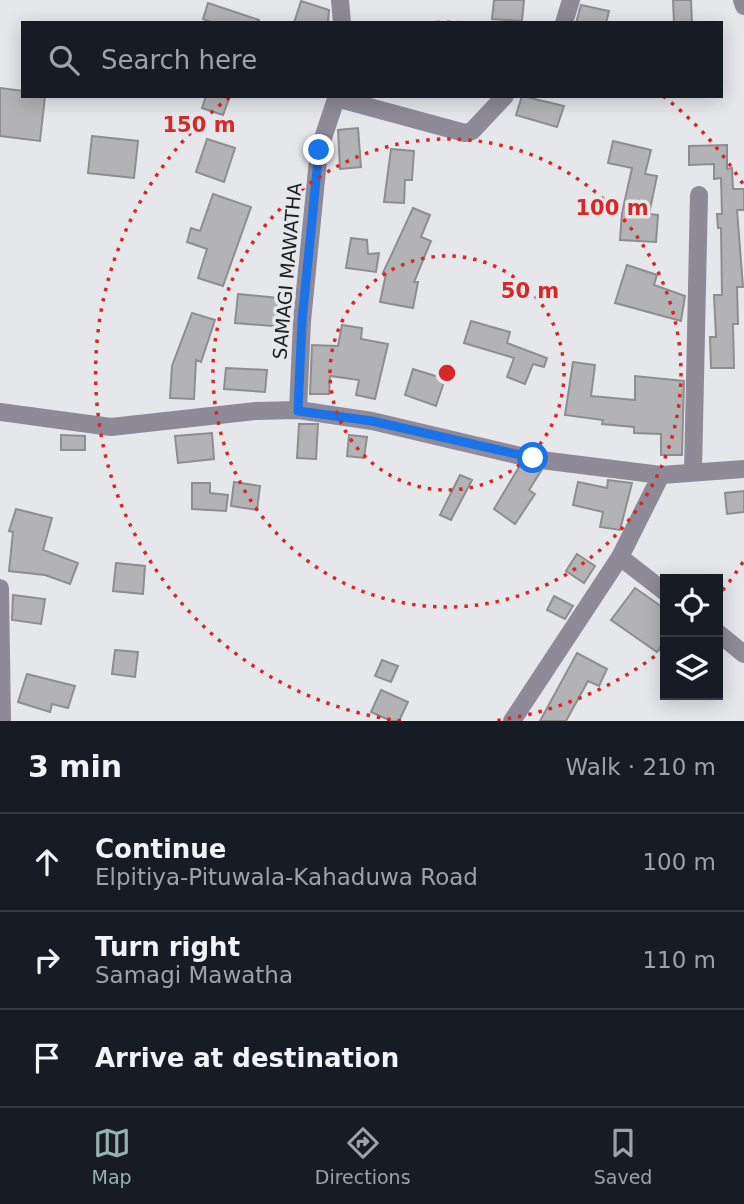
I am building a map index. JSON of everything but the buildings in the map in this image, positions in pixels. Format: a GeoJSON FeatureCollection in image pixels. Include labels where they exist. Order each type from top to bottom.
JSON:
{"type":"FeatureCollection","features":[{"type":"Feature","properties":{"kind":"street"},"geometry":{"type":"LineString","coordinates":[[340,0],[342,21]]}},
{"type":"Feature","properties":{"kind":"street"},"geometry":{"type":"LineString","coordinates":[[565,21],[571,0]]}},
{"type":"Feature","properties":{"kind":"street"},"geometry":{"type":"LineString","coordinates":[[743,0],[744,6]]}},
{"type":"Feature","properties":{"kind":"street","name":"SAMAGI MAWATHA"},"geometry":{"type":"LineString","coordinates":[[298,411],[302,321],[319,150],[337,98]]}},
{"type":"Feature","properties":{"kind":"street"},"geometry":{"type":"LineString","coordinates":[[341,98],[465,132],[472,131],[503,98]]}},
{"type":"Feature","properties":{"kind":"street"},"geometry":{"type":"LineString","coordinates":[[693,472],[699,195]]}},
{"type":"Feature","properties":{"kind":"street"},"geometry":{"type":"LineString","coordinates":[[0,412],[110,427],[257,411],[298,411],[372,421],[533,458],[661,475],[744,469]]}},
{"type":"Feature","properties":{"kind":"street"},"geometry":{"type":"LineString","coordinates":[[512,721],[620,556],[661,475]]}},
{"type":"Feature","properties":{"kind":"street"},"geometry":{"type":"LineString","coordinates":[[620,556],[660,588]]}},
{"type":"Feature","properties":{"kind":"street"},"geometry":{"type":"LineString","coordinates":[[0,588],[2,721]]}},
{"type":"Feature","properties":{"kind":"street"},"geometry":{"type":"LineString","coordinates":[[723,637],[744,654]]}},
{"type":"Feature","properties":{"kind":"route"},"geometry":{"type":"LineString","coordinates":[[319,150],[302,321],[298,411],[372,421],[533,458]]}}]}
